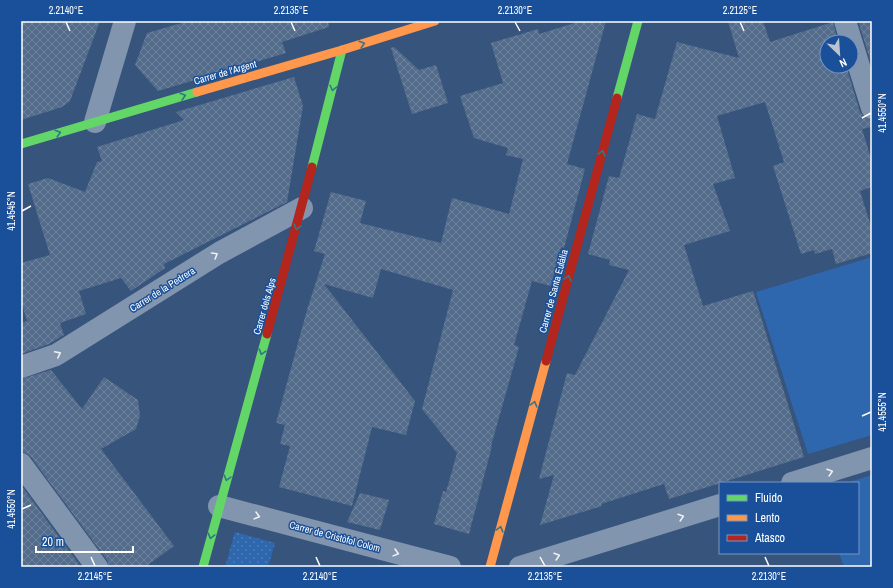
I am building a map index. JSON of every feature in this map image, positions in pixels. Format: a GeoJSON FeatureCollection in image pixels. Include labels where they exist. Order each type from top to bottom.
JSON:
{"type":"FeatureCollection","features":[{"type":"Feature","properties":{"kind":"street"},"geometry":{"type":"LineString","coordinates":[[95,122],[125,21]]}},
{"type":"Feature","properties":{"kind":"street","name":"Carrer de l'Argent"},"geometry":{"type":"LineString","coordinates":[[21,144],[342,50],[435,21]]}},
{"type":"Feature","properties":{"kind":"street","name":"Carrer de Santa Eulália"},"geometry":{"type":"LineString","coordinates":[[490,567],[638,21]]}},
{"type":"Feature","properties":{"kind":"street"},"geometry":{"type":"LineString","coordinates":[[845,21],[872,108]]}},
{"type":"Feature","properties":{"kind":"street","name":"Carrer dels Alps"},"geometry":{"type":"LineString","coordinates":[[203,567],[302,208],[342,50]]}},
{"type":"Feature","properties":{"kind":"street","name":"Carrer de la Pedrera"},"geometry":{"type":"LineString","coordinates":[[21,367],[56,355],[219,253],[302,208]]}},
{"type":"Feature","properties":{"kind":"street"},"geometry":{"type":"LineString","coordinates":[[795,482],[872,458]]}},
{"type":"Feature","properties":{"kind":"street"},"geometry":{"type":"LineString","coordinates":[[21,464],[97,567]]}},
{"type":"Feature","properties":{"kind":"street"},"geometry":{"type":"LineString","coordinates":[[520,567],[719,505]]}},
{"type":"Feature","properties":{"kind":"street","name":"Carrer de Cristòfol Colom"},"geometry":{"type":"LineString","coordinates":[[219,506],[450,567]]}},
{"type":"Feature","properties":{"kind":"shaded area"},"geometry":{"type":"Polygon","coordinates":[[[872,257],[872,435],[808,454],[756,292],[872,257]]]}},
{"type":"Feature","properties":{"kind":"shaded area"},"geometry":{"type":"Polygon","coordinates":[[[872,475],[872,567],[844,567],[839,554],[859,554],[859,482],[849,482],[872,475]]]}},
{"type":"Feature","properties":{"kind":"shaded area"},"geometry":{"type":"Polygon","coordinates":[[[235,532],[275,543],[268,567],[225,567],[235,532]]]}},
{"type":"Feature","properties":{"kind":"building"},"geometry":{"type":"Polygon","coordinates":[[[21,21],[100,21],[70,101],[62,107],[21,120],[21,21]]]}},
{"type":"Feature","properties":{"kind":"building"},"geometry":{"type":"Polygon","coordinates":[[[189,21],[328,21],[329,27],[282,42],[286,53],[158,91],[135,65],[147,33],[189,21]]]}},
{"type":"Feature","properties":{"kind":"building"},"geometry":{"type":"Polygon","coordinates":[[[581,21],[606,21],[567,164],[585,169],[564,248],[561,247],[551,286],[532,281],[514,345],[519,347],[491,446],[469,534],[434,524],[443,491],[446,492],[457,453],[422,409],[453,290],[381,269],[373,298],[324,284],[415,401],[406,435],[372,427],[352,506],[279,487],[290,446],[280,444],[285,425],[276,423],[307,310],[325,254],[314,251],[331,192],[366,201],[360,223],[441,243],[452,198],[509,214],[523,159],[506,155],[508,148],[474,138],[460,96],[503,83],[491,43],[538,29],[539,34],[581,21]]]}},
{"type":"Feature","properties":{"kind":"building"},"geometry":{"type":"Polygon","coordinates":[[[728,21],[763,21],[770,42],[833,22],[836,34],[819,34],[819,74],[848,74],[860,112],[864,117],[872,120],[872,127],[862,129],[872,162],[872,187],[860,191],[872,230],[872,253],[836,264],[832,249],[815,254],[814,250],[801,254],[773,166],[784,162],[765,102],[717,116],[735,178],[713,184],[730,231],[684,245],[703,306],[753,291],[804,457],[724,482],[719,482],[719,483],[669,499],[664,484],[601,504],[602,506],[540,525],[554,475],[539,479],[567,373],[575,375],[629,270],[609,265],[610,260],[588,254],[609,176],[619,178],[637,114],[655,119],[677,42],[739,58],[728,21]]]}},
{"type":"Feature","properties":{"kind":"building"},"geometry":{"type":"Polygon","coordinates":[[[858,21],[872,21],[872,66],[858,21]]]}},
{"type":"Feature","properties":{"kind":"building"},"geometry":{"type":"Polygon","coordinates":[[[394,47],[419,70],[436,65],[448,103],[412,114],[391,48],[394,47]]]}},
{"type":"Feature","properties":{"kind":"building"},"geometry":{"type":"Polygon","coordinates":[[[294,77],[303,106],[287,202],[164,264],[165,268],[131,291],[121,278],[79,291],[86,314],[60,323],[64,335],[49,344],[21,354],[21,323],[27,321],[21,300],[21,263],[50,255],[28,184],[48,178],[85,192],[97,162],[102,161],[97,147],[184,120],[176,112],[294,77]]]}},
{"type":"Feature","properties":{"kind":"building"},"geometry":{"type":"Polygon","coordinates":[[[51,370],[82,409],[104,377],[138,400],[140,416],[136,429],[101,449],[174,546],[145,567],[109,567],[107,560],[31,457],[26,453],[21,452],[21,379],[51,370]]]}},
{"type":"Feature","properties":{"kind":"building"},"geometry":{"type":"Polygon","coordinates":[[[21,485],[81,567],[21,567],[21,485]]]}},
{"type":"Feature","properties":{"kind":"building"},"geometry":{"type":"Polygon","coordinates":[[[360,493],[389,500],[380,530],[347,522],[360,493]]]}},
{"type":"Feature","properties":{"kind":"traffic: fast"},"geometry":{"type":"LineString","coordinates":[[617,98],[638,21]]}},
{"type":"Feature","properties":{"kind":"traffic: fast"},"geometry":{"type":"LineString","coordinates":[[312,167],[342,50]]}},
{"type":"Feature","properties":{"kind":"traffic: fast"},"geometry":{"type":"LineString","coordinates":[[21,144],[197,92]]}},
{"type":"Feature","properties":{"kind":"traffic: fast"},"geometry":{"type":"LineString","coordinates":[[203,567],[267,334]]}},
{"type":"Feature","properties":{"kind":"traffic: slow"},"geometry":{"type":"LineString","coordinates":[[197,92],[342,50],[435,21]]}},
{"type":"Feature","properties":{"kind":"traffic: slow"},"geometry":{"type":"LineString","coordinates":[[490,567],[546,361]]}},
{"type":"Feature","properties":{"kind":"traffic: jam"},"geometry":{"type":"LineString","coordinates":[[546,361],[617,98]]}},
{"type":"Feature","properties":{"kind":"traffic: jam"},"geometry":{"type":"LineString","coordinates":[[267,334],[312,167]]}}]}
